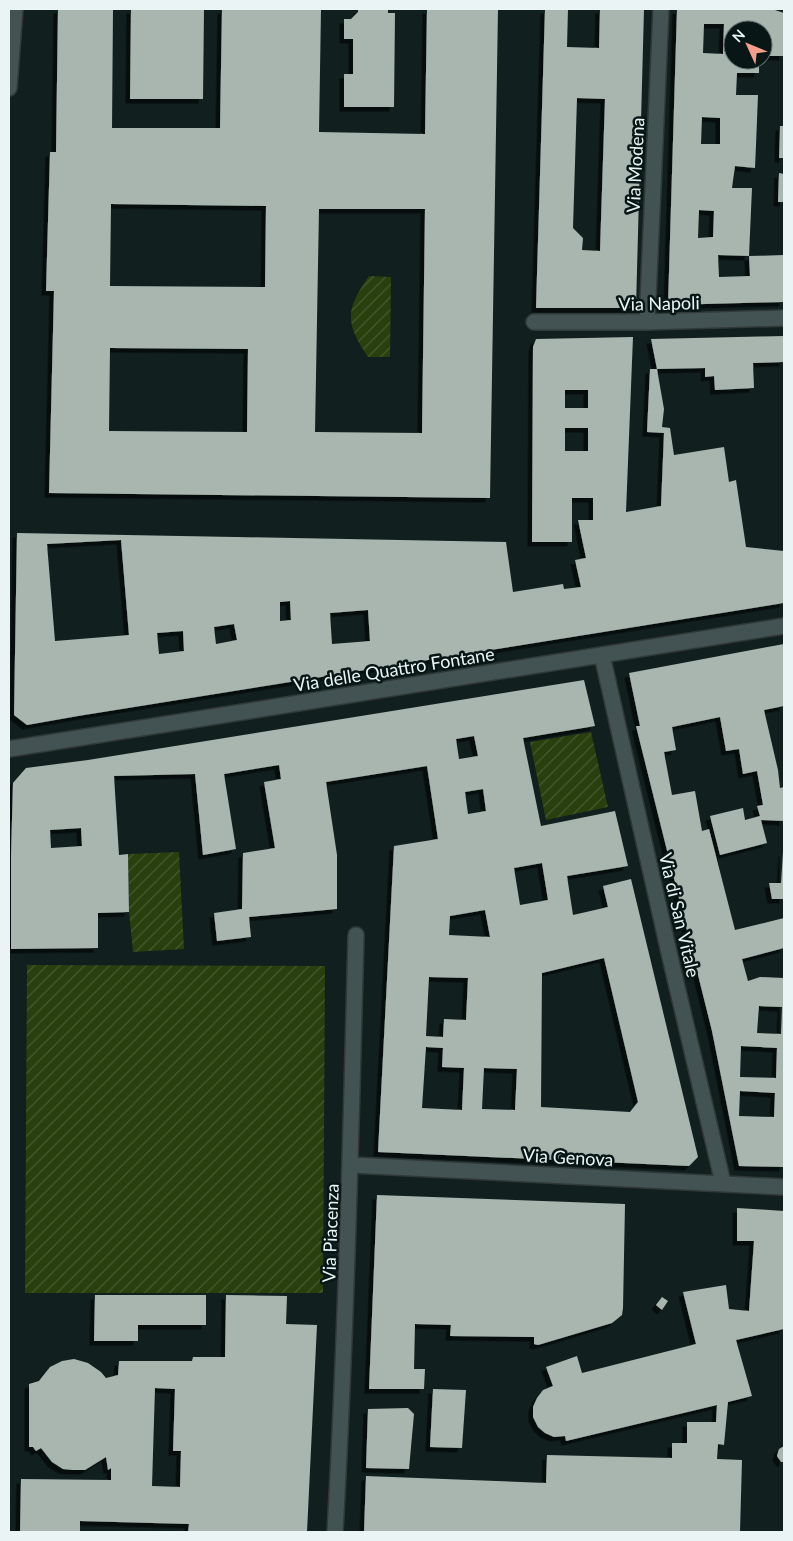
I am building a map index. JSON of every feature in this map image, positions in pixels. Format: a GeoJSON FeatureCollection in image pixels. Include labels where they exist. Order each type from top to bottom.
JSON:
{"type":"FeatureCollection","features":[{"type":"Feature","properties":{"kind":"street"},"geometry":{"type":"LineString","coordinates":[[9,88],[14,9]]}},
{"type":"Feature","properties":{"kind":"street","name":"Via Modena"},"geometry":{"type":"LineString","coordinates":[[647,322],[661,9]]}},
{"type":"Feature","properties":{"kind":"street","name":"Via Napoli"},"geometry":{"type":"LineString","coordinates":[[534,322],[647,322],[784,318]]}},
{"type":"Feature","properties":{"kind":"street","name":"Via delle Quattro Fontane"},"geometry":{"type":"LineString","coordinates":[[9,749],[784,626]]}},
{"type":"Feature","properties":{"kind":"street","name":"Via di San Vitale"},"geometry":{"type":"LineString","coordinates":[[602,655],[723,1183]]}},
{"type":"Feature","properties":{"kind":"street","name":"Via Piacenza"},"geometry":{"type":"LineString","coordinates":[[335,1532],[343,1395],[356,935]]}},
{"type":"Feature","properties":{"kind":"street","name":"Via Genova"},"geometry":{"type":"LineString","coordinates":[[351,1165],[784,1187]]}},
{"type":"Feature","properties":{"kind":"green space"},"geometry":{"type":"Polygon","coordinates":[[[369,276],[391,277],[390,357],[368,357],[355,335],[352,325],[351,316],[355,298],[369,276]]]}},
{"type":"Feature","properties":{"kind":"green space"},"geometry":{"type":"Polygon","coordinates":[[[591,732],[608,807],[546,820],[530,742],[591,732]]]}},
{"type":"Feature","properties":{"kind":"green space"},"geometry":{"type":"Polygon","coordinates":[[[179,852],[184,949],[133,952],[129,912],[128,854],[179,852]]]}},
{"type":"Feature","properties":{"kind":"green space"},"geometry":{"type":"Polygon","coordinates":[[[27,965],[325,966],[323,1293],[25,1293],[27,965]]]}},
{"type":"Feature","properties":{"kind":"building"},"geometry":{"type":"Polygon","coordinates":[[[58,9],[113,9],[112,128],[220,128],[222,9],[321,9],[319,132],[425,134],[427,9],[498,9],[490,498],[49,493],[54,291],[46,291],[50,152],[56,152],[58,9]],[[111,204],[110,286],[265,287],[266,206],[111,204]],[[319,209],[315,432],[422,433],[425,209],[319,209]],[[110,348],[109,431],[247,432],[248,349],[110,348]]]}},
{"type":"Feature","properties":{"kind":"building"},"geometry":{"type":"Polygon","coordinates":[[[131,9],[204,9],[203,99],[130,99],[131,9]]]}},
{"type":"Feature","properties":{"kind":"building"},"geometry":{"type":"Polygon","coordinates":[[[358,9],[388,9],[388,13],[395,13],[394,107],[344,107],[344,74],[353,74],[353,39],[344,39],[344,19],[351,19],[358,12],[358,9]]]}},
{"type":"Feature","properties":{"kind":"building"},"geometry":{"type":"Polygon","coordinates":[[[545,9],[568,9],[567,47],[599,48],[600,9],[644,9],[636,308],[536,308],[545,9]],[[577,98],[573,228],[583,238],[582,250],[600,251],[605,99],[577,98]]]}},
{"type":"Feature","properties":{"kind":"building"},"geometry":{"type":"Polygon","coordinates":[[[677,9],[772,9],[784,13],[784,56],[773,56],[773,20],[723,20],[723,24],[704,24],[703,53],[723,54],[723,70],[759,70],[759,73],[737,73],[736,95],[758,95],[755,168],[735,166],[732,188],[752,188],[749,256],[784,255],[784,302],[668,305],[677,9]],[[702,117],[701,144],[720,144],[720,118],[702,117]],[[699,210],[698,238],[713,237],[714,211],[699,210]],[[718,255],[719,277],[750,276],[749,256],[718,255]]]}},
{"type":"Feature","properties":{"kind":"building"},"geometry":{"type":"Polygon","coordinates":[[[780,126],[784,126],[784,158],[779,158],[780,126]]]}},
{"type":"Feature","properties":{"kind":"building"},"geometry":{"type":"Polygon","coordinates":[[[779,173],[784,174],[784,202],[778,202],[779,173]]]}},
{"type":"Feature","properties":{"kind":"building"},"geometry":{"type":"Polygon","coordinates":[[[784,336],[784,362],[753,363],[754,388],[715,390],[714,376],[705,377],[705,368],[657,369],[651,339],[784,336]]]}},
{"type":"Feature","properties":{"kind":"building"},"geometry":{"type":"Polygon","coordinates":[[[633,337],[626,512],[661,506],[664,433],[647,432],[650,369],[657,369],[664,409],[662,427],[670,428],[674,455],[724,447],[729,482],[736,480],[746,547],[784,551],[784,603],[27,725],[14,715],[17,533],[506,542],[513,592],[563,584],[564,589],[581,587],[575,560],[586,558],[578,520],[593,520],[593,498],[572,498],[572,542],[532,542],[533,347],[536,339],[633,337]],[[565,390],[565,408],[588,408],[588,390],[565,390]],[[565,428],[565,451],[588,451],[588,428],[565,428]],[[121,540],[47,544],[55,641],[129,635],[121,540]],[[290,601],[280,602],[280,621],[291,620],[290,601]],[[368,610],[330,613],[332,644],[370,641],[368,610]],[[234,624],[214,627],[216,644],[237,640],[234,624]],[[183,631],[157,633],[159,654],[184,651],[183,631]]]}},
{"type":"Feature","properties":{"kind":"building"},"geometry":{"type":"Polygon","coordinates":[[[784,644],[784,706],[764,710],[778,770],[780,788],[784,787],[784,821],[761,820],[767,843],[720,855],[710,816],[743,808],[745,820],[760,816],[757,806],[763,805],[757,771],[743,774],[739,749],[726,751],[720,717],[672,727],[676,750],[664,752],[672,795],[695,791],[702,831],[709,829],[735,930],[784,918],[784,948],[742,959],[748,981],[760,977],[784,978],[784,1167],[739,1166],[712,1031],[636,726],[640,726],[629,673],[784,644]],[[759,1006],[757,1033],[781,1034],[782,1007],[759,1006]],[[741,1046],[740,1077],[776,1078],[777,1048],[741,1046]],[[740,1091],[739,1116],[774,1117],[775,1093],[740,1091]]]}},
{"type":"Feature","properties":{"kind":"building"},"geometry":{"type":"Polygon","coordinates":[[[584,680],[595,726],[523,738],[541,826],[615,811],[628,866],[567,876],[573,915],[608,907],[603,886],[631,879],[698,1157],[689,1166],[378,1152],[394,846],[438,839],[427,766],[326,782],[337,855],[337,909],[249,917],[251,937],[217,941],[214,913],[242,909],[243,853],[275,848],[264,782],[281,779],[279,765],[224,774],[236,849],[203,855],[195,774],[114,776],[119,855],[128,854],[129,912],[98,913],[98,948],[11,949],[13,783],[26,768],[88,760],[584,680]],[[474,736],[456,739],[459,759],[478,756],[474,736]],[[483,789],[465,792],[468,814],[486,811],[483,789]],[[81,828],[50,830],[51,848],[82,846],[81,828]],[[542,863],[514,868],[520,905],[548,900],[542,863]],[[485,910],[450,916],[449,935],[490,937],[485,910]],[[604,958],[542,973],[541,1107],[630,1112],[638,1102],[604,958]],[[429,977],[426,1036],[443,1037],[444,1019],[466,1020],[468,978],[429,977]],[[426,1047],[422,1108],[462,1110],[464,1068],[442,1067],[443,1048],[426,1047]],[[484,1068],[482,1109],[515,1110],[517,1069],[484,1068]]]}},
{"type":"Feature","properties":{"kind":"building"},"geometry":{"type":"Polygon","coordinates":[[[783,852],[784,899],[772,899],[769,883],[781,883],[783,852]]]}},
{"type":"Feature","properties":{"kind":"building"},"geometry":{"type":"Polygon","coordinates":[[[377,1195],[625,1204],[622,1315],[612,1323],[538,1345],[534,1344],[534,1337],[450,1336],[451,1325],[415,1324],[414,1369],[425,1369],[424,1389],[369,1389],[377,1195]]]}},
{"type":"Feature","properties":{"kind":"building"},"geometry":{"type":"Polygon","coordinates":[[[737,1208],[784,1211],[784,1329],[736,1340],[752,1396],[728,1402],[724,1445],[718,1444],[717,1459],[742,1460],[740,1532],[364,1532],[366,1476],[546,1483],[547,1455],[672,1458],[672,1443],[687,1443],[687,1422],[716,1422],[717,1405],[566,1441],[565,1436],[554,1437],[538,1427],[533,1417],[533,1407],[543,1390],[553,1386],[546,1367],[577,1356],[582,1373],[696,1344],[683,1292],[726,1285],[729,1309],[749,1311],[754,1241],[737,1241],[737,1208]]]}},
{"type":"Feature","properties":{"kind":"building"},"geometry":{"type":"Polygon","coordinates":[[[95,1295],[206,1295],[206,1325],[138,1325],[138,1341],[94,1341],[95,1295]]]}},
{"type":"Feature","properties":{"kind":"building"},"geometry":{"type":"Polygon","coordinates":[[[226,1295],[287,1296],[286,1324],[317,1325],[307,1532],[188,1532],[189,1524],[80,1521],[80,1532],[20,1532],[21,1479],[111,1480],[111,1468],[108,1470],[106,1457],[85,1470],[63,1469],[52,1462],[41,1448],[36,1451],[33,1447],[29,1447],[29,1384],[39,1381],[50,1367],[62,1361],[74,1359],[88,1363],[106,1378],[118,1375],[119,1361],[192,1361],[193,1357],[225,1357],[226,1295]],[[155,1388],[152,1486],[180,1487],[181,1451],[173,1451],[175,1389],[155,1388]]]}},
{"type":"Feature","properties":{"kind":"building"},"geometry":{"type":"Polygon","coordinates":[[[662,1297],[668,1301],[662,1310],[656,1305],[662,1297]]]}},
{"type":"Feature","properties":{"kind":"building"},"geometry":{"type":"Polygon","coordinates":[[[433,1389],[466,1390],[462,1448],[430,1447],[433,1389]]]}},
{"type":"Feature","properties":{"kind":"building"},"geometry":{"type":"Polygon","coordinates":[[[408,1408],[414,1414],[409,1469],[366,1468],[368,1409],[408,1408]]]}},
{"type":"Feature","properties":{"kind":"building"},"geometry":{"type":"Polygon","coordinates":[[[784,1446],[784,1462],[781,1462],[777,1456],[779,1449],[784,1446]]]}}]}
